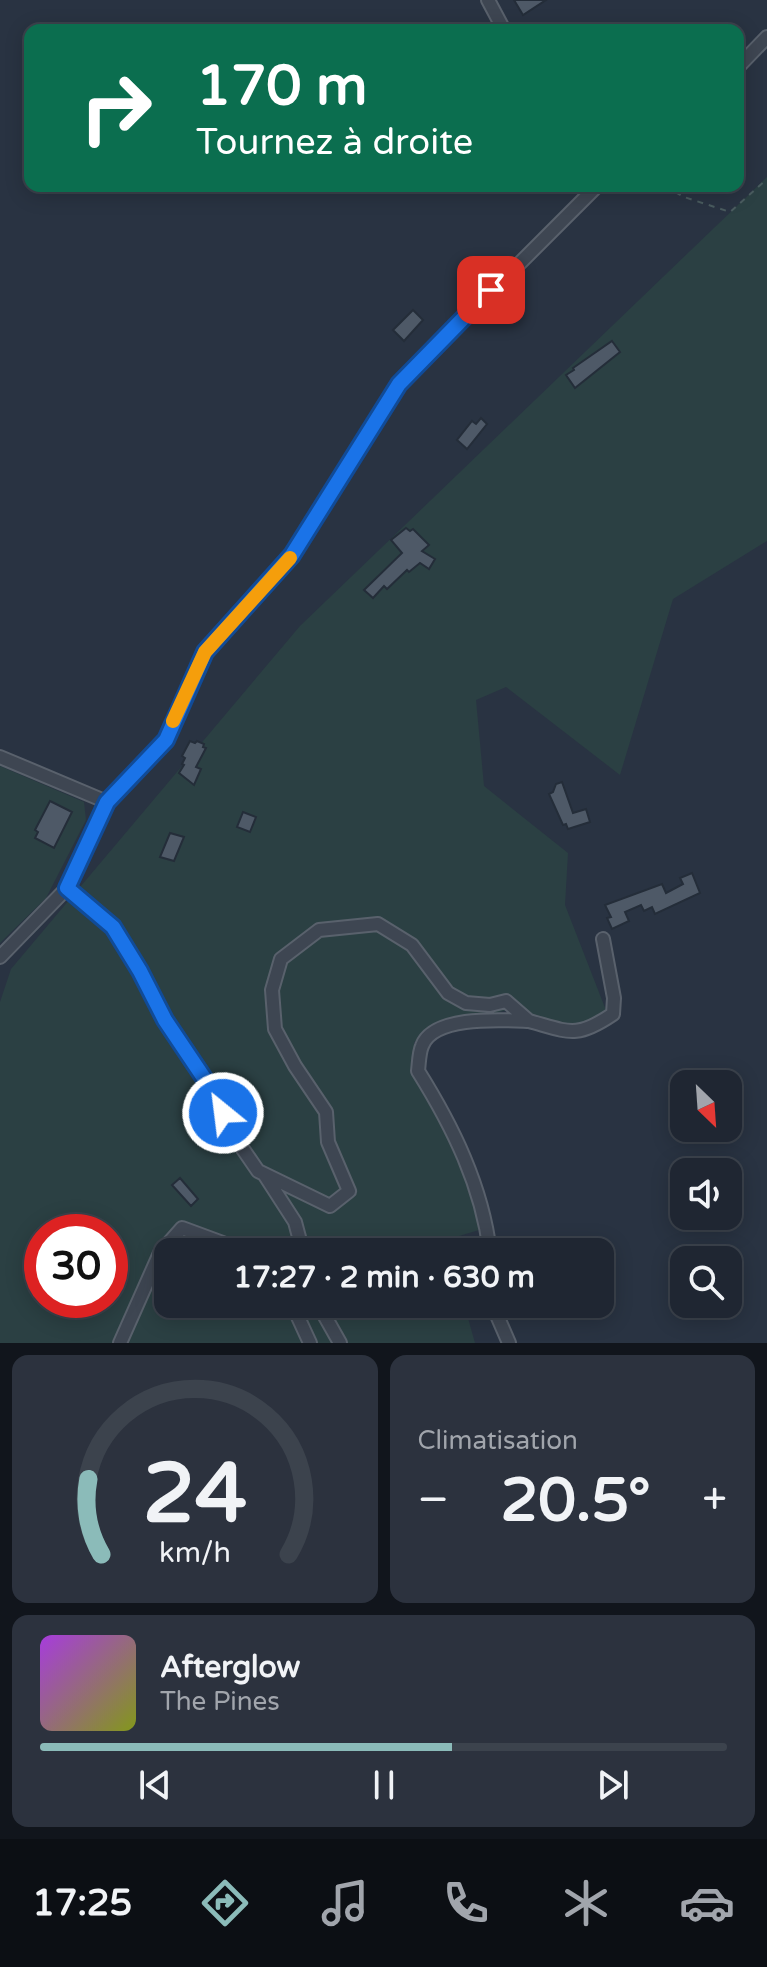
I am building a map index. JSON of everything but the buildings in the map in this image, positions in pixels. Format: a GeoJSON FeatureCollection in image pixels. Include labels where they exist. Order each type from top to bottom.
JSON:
{"type":"FeatureCollection","features":[{"type":"Feature","properties":{"kind":"street"},"geometry":{"type":"LineString","coordinates":[[488,0],[501,24]]}},
{"type":"Feature","properties":{"kind":"street"},"geometry":{"type":"LineString","coordinates":[[744,61],[767,37]]}},
{"type":"Feature","properties":{"kind":"street"},"geometry":{"type":"LineString","coordinates":[[0,957],[67,888],[107,802],[166,740],[205,652],[292,555],[399,384],[591,192]]}},
{"type":"Feature","properties":{"kind":"street"},"geometry":{"type":"LineString","coordinates":[[0,757],[107,802]]}},
{"type":"Feature","properties":{"kind":"street"},"geometry":{"type":"LineString","coordinates":[[67,888],[113,927],[165,1020],[210,1087],[236,1139],[258,1171],[330,1206],[349,1191],[328,1142],[326,1112],[275,1029],[272,990],[281,959],[319,930],[378,924],[412,945],[448,993],[466,1003],[490,1005],[506,1001],[529,1021]]}},
{"type":"Feature","properties":{"kind":"street"},"geometry":{"type":"LineString","coordinates":[[488,1238],[475,1181],[437,1102],[418,1071],[423,1043],[437,1029],[465,1023],[529,1021],[566,1031],[589,1030],[613,1014],[614,998],[603,939]]}},
{"type":"Feature","properties":{"kind":"street"},"geometry":{"type":"LineString","coordinates":[[264,1174],[295,1222],[299,1238]]}},
{"type":"Feature","properties":{"kind":"street"},"geometry":{"type":"LineString","coordinates":[[173,1238],[182,1228],[209,1238]]}},
{"type":"Feature","properties":{"kind":"street"},"geometry":{"type":"LineString","coordinates":[[120,1343],[154,1266]]}},
{"type":"Feature","properties":{"kind":"street"},"geometry":{"type":"LineString","coordinates":[[298,1318],[310,1343]]}},
{"type":"Feature","properties":{"kind":"street"},"geometry":{"type":"LineString","coordinates":[[326,1318],[340,1343]]}},
{"type":"Feature","properties":{"kind":"street"},"geometry":{"type":"LineString","coordinates":[[498,1318],[509,1343]]}},
{"type":"Feature","properties":{"kind":"path"},"geometry":{"type":"LineString","coordinates":[[675,192],[730,212],[767,179]]}},
{"type":"Feature","properties":{"kind":"green space"},"geometry":{"type":"Polygon","coordinates":[[[767,177],[767,541],[673,599],[620,775],[506,687],[476,700],[484,786],[568,853],[565,905],[607,1013],[570,1028],[507,1010],[437,1029],[414,1042],[418,1071],[470,1185],[479,1230],[453,1238],[154,1238],[154,1318],[468,1318],[475,1343],[0,1343],[0,1002],[11,969],[300,626],[767,177]]]}},
{"type":"Feature","properties":{"kind":"green space"},"geometry":{"type":"Polygon","coordinates":[[[0,766],[84,802],[86,820],[46,898],[0,943],[0,766]]]}},
{"type":"Feature","properties":{"kind":"slow traffic"},"geometry":{"type":"LineString","coordinates":[[173,721],[205,652],[290,558]]}},
{"type":"Feature","properties":{"kind":"route"},"geometry":{"type":"LineString","coordinates":[[223,1113],[210,1087],[165,1020],[113,927],[67,888],[107,802],[166,740],[205,652],[292,555],[399,384],[491,290]]}}]}
